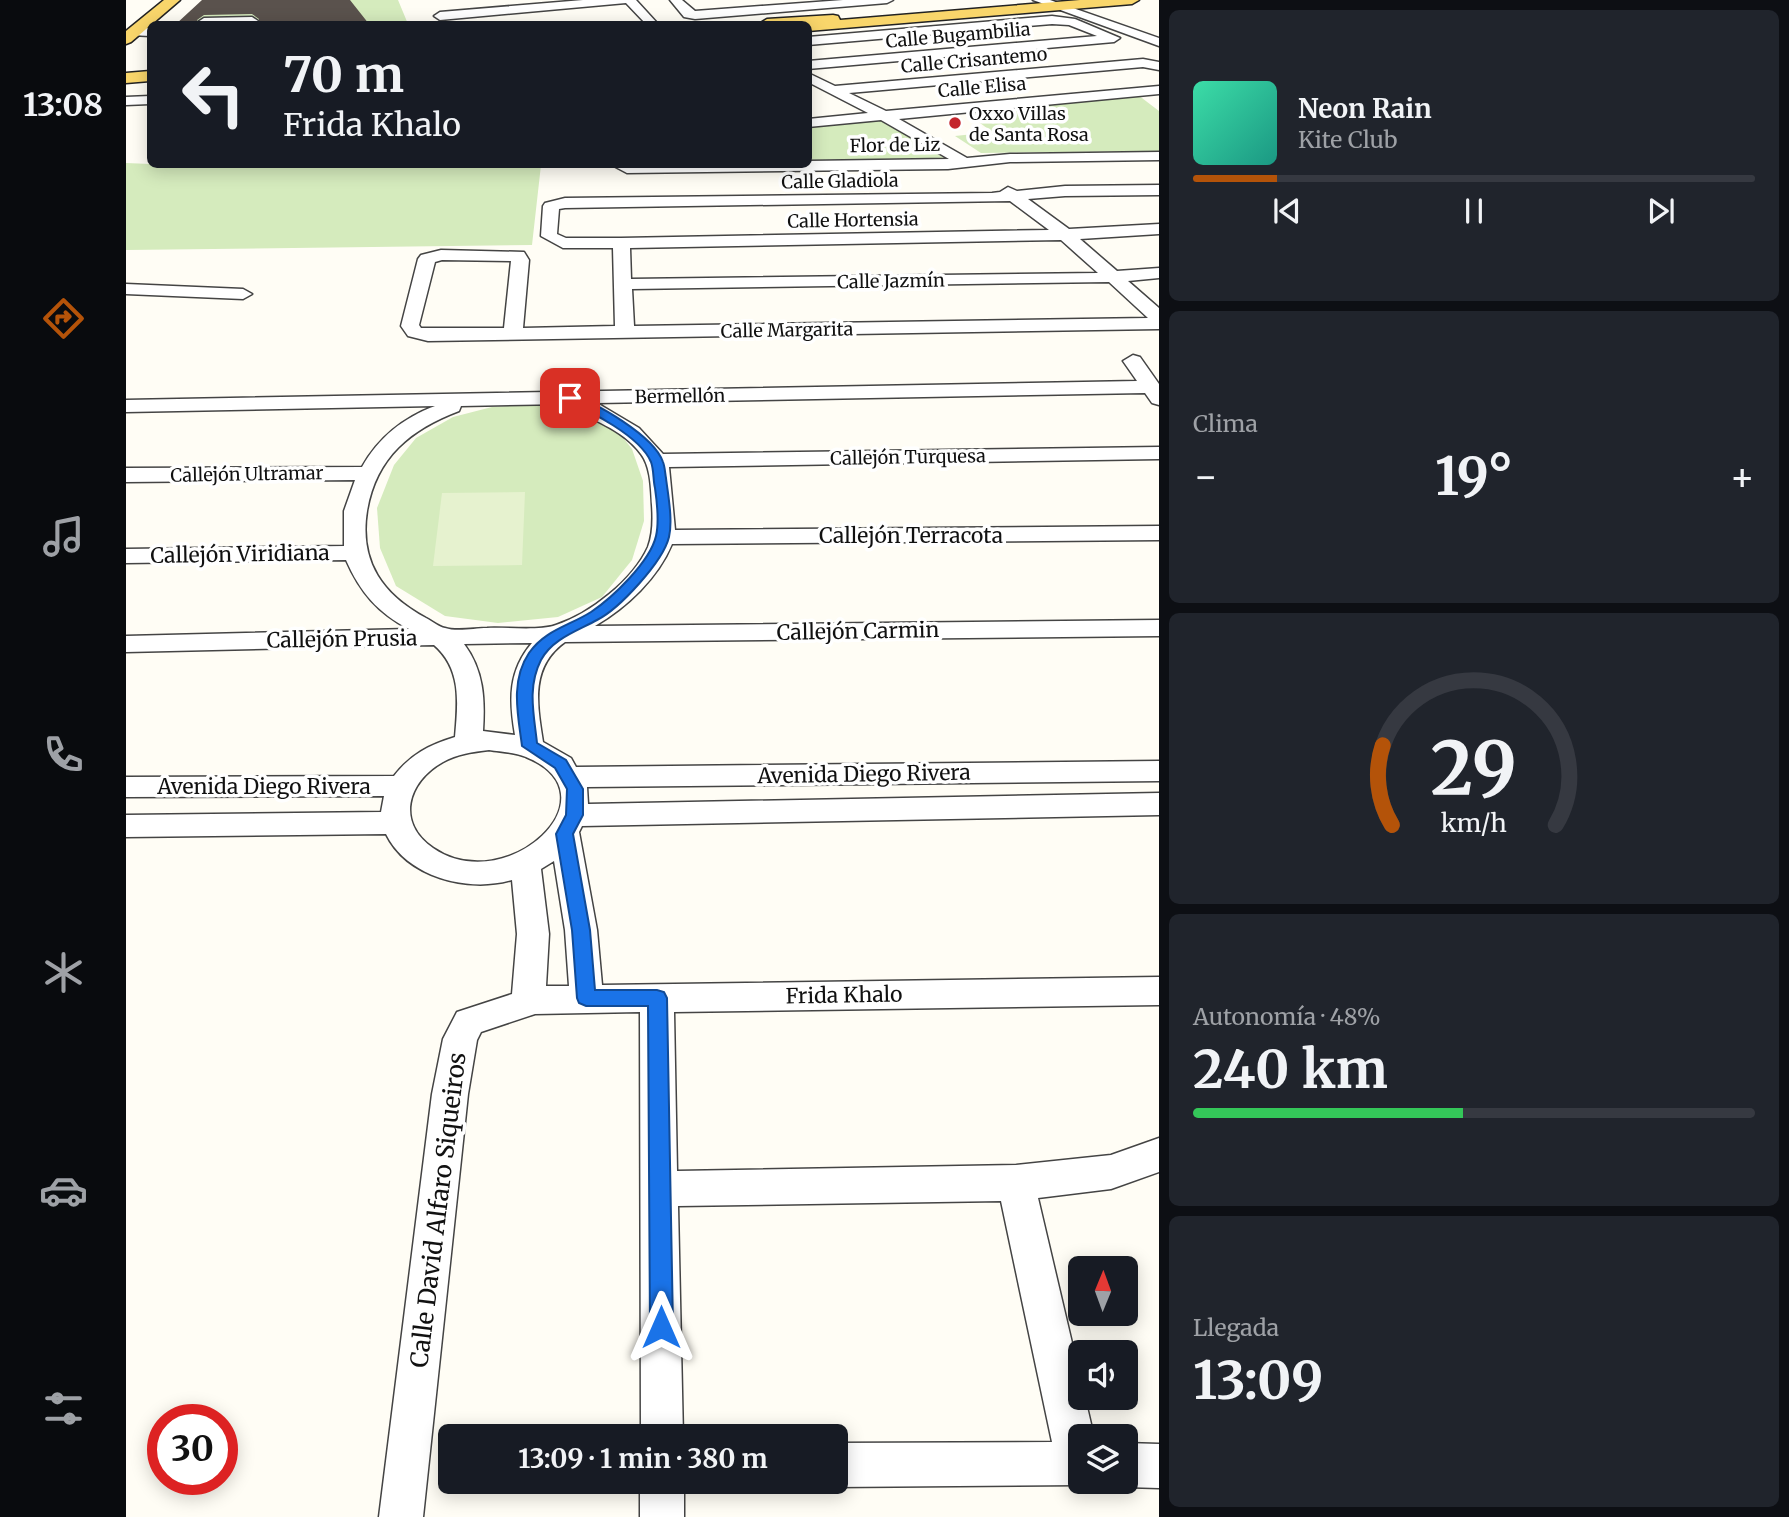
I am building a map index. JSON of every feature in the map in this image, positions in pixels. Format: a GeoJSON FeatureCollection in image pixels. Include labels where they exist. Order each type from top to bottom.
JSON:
{"type":"FeatureCollection","features":[{"type":"Feature","properties":{"kind":"main road"},"geometry":{"type":"LineString","coordinates":[[129,31],[151,0]]}},
{"type":"Feature","properties":{"kind":"main road"},"geometry":{"type":"LineString","coordinates":[[129,31],[173,0]]}},
{"type":"Feature","properties":{"kind":"main road"},"geometry":{"type":"LineString","coordinates":[[812,21],[1132,0]]}},
{"type":"Feature","properties":{"kind":"main road"},"geometry":{"type":"LineString","coordinates":[[812,27],[1056,5]]}},
{"type":"Feature","properties":{"kind":"main road"},"geometry":{"type":"LineString","coordinates":[[126,81],[147,78]]}},
{"type":"Feature","properties":{"kind":"street"},"geometry":{"type":"LineString","coordinates":[[440,16],[560,3],[623,0]]}},
{"type":"Feature","properties":{"kind":"street"},"geometry":{"type":"LineString","coordinates":[[630,0],[639,18]]}},
{"type":"Feature","properties":{"kind":"street"},"geometry":{"type":"LineString","coordinates":[[676,0],[692,15],[887,0],[900,4]]}},
{"type":"Feature","properties":{"kind":"street"},"geometry":{"type":"LineString","coordinates":[[608,1],[619,13],[639,18]]}},
{"type":"Feature","properties":{"kind":"street"},"geometry":{"type":"LineString","coordinates":[[560,3],[571,16]]}},
{"type":"Feature","properties":{"kind":"street"},"geometry":{"type":"LineString","coordinates":[[812,40],[1056,5],[1159,33]]}},
{"type":"Feature","properties":{"kind":"street"},"geometry":{"type":"LineString","coordinates":[[1056,5],[1159,42]]}},
{"type":"Feature","properties":{"kind":"street","name":"Calle Bugambilia"},"geometry":{"type":"LineString","coordinates":[[812,67],[1114,38],[1071,22],[1056,5]]}},
{"type":"Feature","properties":{"kind":"street"},"geometry":{"type":"LineString","coordinates":[[210,17],[239,21]]}},
{"type":"Feature","properties":{"kind":"street"},"geometry":{"type":"LineString","coordinates":[[129,31],[147,32]]}},
{"type":"Feature","properties":{"kind":"street","name":"Calle Crisantemo"},"geometry":{"type":"LineString","coordinates":[[812,93],[1143,63],[1159,66]]}},
{"type":"Feature","properties":{"kind":"street"},"geometry":{"type":"LineString","coordinates":[[812,69],[901,114],[987,173],[1014,197],[1066,234],[1159,321]]}},
{"type":"Feature","properties":{"kind":"street"},"geometry":{"type":"LineString","coordinates":[[812,79],[964,162],[1034,195],[1085,232],[1159,297]]}},
{"type":"Feature","properties":{"kind":"street","name":"Calle Elisa"},"geometry":{"type":"LineString","coordinates":[[812,123],[1159,90]]}},
{"type":"Feature","properties":{"kind":"street"},"geometry":{"type":"LineString","coordinates":[[126,101],[147,100]]}},
{"type":"Feature","properties":{"kind":"street"},"geometry":{"type":"LineString","coordinates":[[987,173],[1159,156]]}},
{"type":"Feature","properties":{"kind":"street","name":"Flor de Liz"},"geometry":{"type":"LineString","coordinates":[[812,164],[964,162]]}},
{"type":"Feature","properties":{"kind":"street","name":"Calle Gladiola"},"geometry":{"type":"LineString","coordinates":[[549,236],[551,206],[565,203],[1014,197],[1065,191],[1159,190]]}},
{"type":"Feature","properties":{"kind":"street","name":"Calle Hortensia"},"geometry":{"type":"LineString","coordinates":[[549,236],[563,243],[621,243],[1066,234],[1159,229]]}},
{"type":"Feature","properties":{"kind":"street"},"geometry":{"type":"LineString","coordinates":[[621,243],[625,333]]}},
{"type":"Feature","properties":{"kind":"street","name":"Calle Margarita"},"geometry":{"type":"LineString","coordinates":[[513,334],[520,260],[514,255],[434,255],[427,259],[410,326],[415,332],[428,335],[625,333],[1159,321]]}},
{"type":"Feature","properties":{"kind":"street","name":"Calle Jazmín"},"geometry":{"type":"LineString","coordinates":[[624,284],[1114,278],[1159,273]]}},
{"type":"Feature","properties":{"kind":"street"},"geometry":{"type":"LineString","coordinates":[[126,289],[243,294]]}},
{"type":"Feature","properties":{"kind":"street"},"geometry":{"type":"LineString","coordinates":[[1133,360],[1155,393]]}},
{"type":"Feature","properties":{"kind":"street","name":"Bermellón"},"geometry":{"type":"LineString","coordinates":[[126,406],[570,398],[1155,393]]}},
{"type":"Feature","properties":{"kind":"street"},"geometry":{"type":"LineString","coordinates":[[530,746],[524,697],[526,678],[535,655],[557,634],[596,615],[618,597],[642,574],[663,537],[662,497],[657,461],[630,432],[607,414],[570,398]]}},
{"type":"Feature","properties":{"kind":"street"},"geometry":{"type":"LineString","coordinates":[[467,401],[423,417],[383,450],[367,473],[358,502],[354,553],[369,584],[386,603],[443,637],[467,672],[471,693],[468,743]]}},
{"type":"Feature","properties":{"kind":"street","name":"Callejón Turquesa"},"geometry":{"type":"LineString","coordinates":[[657,461],[1159,453]]}},
{"type":"Feature","properties":{"kind":"street","name":"Callejón Ultramar"},"geometry":{"type":"LineString","coordinates":[[126,475],[367,473]]}},
{"type":"Feature","properties":{"kind":"street","name":"Callejón Terracota"},"geometry":{"type":"LineString","coordinates":[[663,537],[1159,533]]}},
{"type":"Feature","properties":{"kind":"street","name":"Callejón Viridiana"},"geometry":{"type":"LineString","coordinates":[[126,556],[354,553]]}},
{"type":"Feature","properties":{"kind":"street","name":"Callejón Carmin"},"geometry":{"type":"LineString","coordinates":[[557,634],[1159,628]]}},
{"type":"Feature","properties":{"kind":"street","name":"Callejón Prusia"},"geometry":{"type":"LineString","coordinates":[[126,644],[557,634]]}},
{"type":"Feature","properties":{"kind":"street"},"geometry":{"type":"LineString","coordinates":[[570,824],[548,851],[525,863],[498,871],[469,872],[442,868],[420,857],[404,842],[395,823],[394,804],[401,786],[417,766],[440,751],[468,743],[510,741],[530,746],[560,764],[575,789],[570,824],[586,998]]}},
{"type":"Feature","properties":{"kind":"street","name":"Avenida Diego Rivera"},"geometry":{"type":"LineString","coordinates":[[570,777],[1159,771]]}},
{"type":"Feature","properties":{"kind":"street","name":"Avenida Diego Rivera"},"geometry":{"type":"LineString","coordinates":[[126,787],[401,786]]}},
{"type":"Feature","properties":{"kind":"street","name":"Avenida Diego Rivera"},"geometry":{"type":"LineString","coordinates":[[570,824],[1159,804]]}},
{"type":"Feature","properties":{"kind":"street","name":"Avenida Diego Rivera"},"geometry":{"type":"LineString","coordinates":[[126,826],[395,823]]}},
{"type":"Feature","properties":{"kind":"street"},"geometry":{"type":"LineString","coordinates":[[525,863],[533,934],[528,1000]]}},
{"type":"Feature","properties":{"kind":"street","name":"Frida Khalo"},"geometry":{"type":"LineString","coordinates":[[528,1000],[1159,991]]}},
{"type":"Feature","properties":{"kind":"street"},"geometry":{"type":"LineString","coordinates":[[657,998],[662,1424]]}},
{"type":"Feature","properties":{"kind":"street","name":"Calle David Alfaro Siqueiros"},"geometry":{"type":"LineString","coordinates":[[401,1517],[450,1094],[460,1040],[469,1022],[528,1000]]}},
{"type":"Feature","properties":{"kind":"street"},"geometry":{"type":"LineString","coordinates":[[660,1189],[1016,1183],[1111,1172],[1159,1155]]}},
{"type":"Feature","properties":{"kind":"street"},"geometry":{"type":"LineString","coordinates":[[1016,1183],[1070,1424]]}},
{"type":"Feature","properties":{"kind":"street"},"geometry":{"type":"LineString","coordinates":[[848,1465],[1068,1463]]}},
{"type":"Feature","properties":{"kind":"street"},"geometry":{"type":"LineString","coordinates":[[1138,1465],[1159,1466]]}},
{"type":"Feature","properties":{"kind":"street"},"geometry":{"type":"LineString","coordinates":[[662,1494],[662,1517]]}},
{"type":"Feature","properties":{"kind":"green space"},"geometry":{"type":"Polygon","coordinates":[[[203,0],[398,0],[407,21],[182,21],[203,0]]]}},
{"type":"Feature","properties":{"kind":"green space"},"geometry":{"type":"Polygon","coordinates":[[[1138,95],[1159,111],[1159,151],[981,153],[955,136],[992,132],[963,110],[1138,95]]]}},
{"type":"Feature","properties":{"kind":"green space"},"geometry":{"type":"Polygon","coordinates":[[[880,117],[944,158],[812,160],[812,125],[880,117]]]}},
{"type":"Feature","properties":{"kind":"green space"},"geometry":{"type":"Polygon","coordinates":[[[126,163],[147,164],[147,168],[541,168],[532,245],[126,250],[126,163]]]}},
{"type":"Feature","properties":{"kind":"green space"},"geometry":{"type":"Polygon","coordinates":[[[559,405],[593,413],[617,430],[632,449],[643,481],[644,521],[632,560],[602,597],[558,617],[498,623],[445,616],[396,586],[380,548],[377,508],[394,465],[416,438],[453,417],[492,407],[559,405]]]}},
{"type":"Feature","properties":{"kind":"green space"},"geometry":{"type":"Polygon","coordinates":[[[525,492],[522,565],[433,566],[442,493],[525,492]]]}},
{"type":"Feature","properties":{"kind":"building"},"geometry":{"type":"Polygon","coordinates":[[[202,0],[350,0],[367,21],[259,21],[252,14],[204,15],[197,21],[179,21],[202,0]]]}},
{"type":"Feature","properties":{"kind":"place","name":"Oxxo Villas de Santa Rosa"},"geometry":{"type":"Point","coordinates":[955,123]}},
{"type":"Feature","properties":{"kind":"route"},"geometry":{"type":"LineString","coordinates":[[570,398],[607,414],[642,444],[657,461],[662,497],[663,537],[642,574],[596,615],[557,634],[535,655],[526,678],[524,697],[530,746],[560,764],[575,789],[575,815],[565,834],[581,930],[586,998],[657,998],[661,1327]]}}]}
